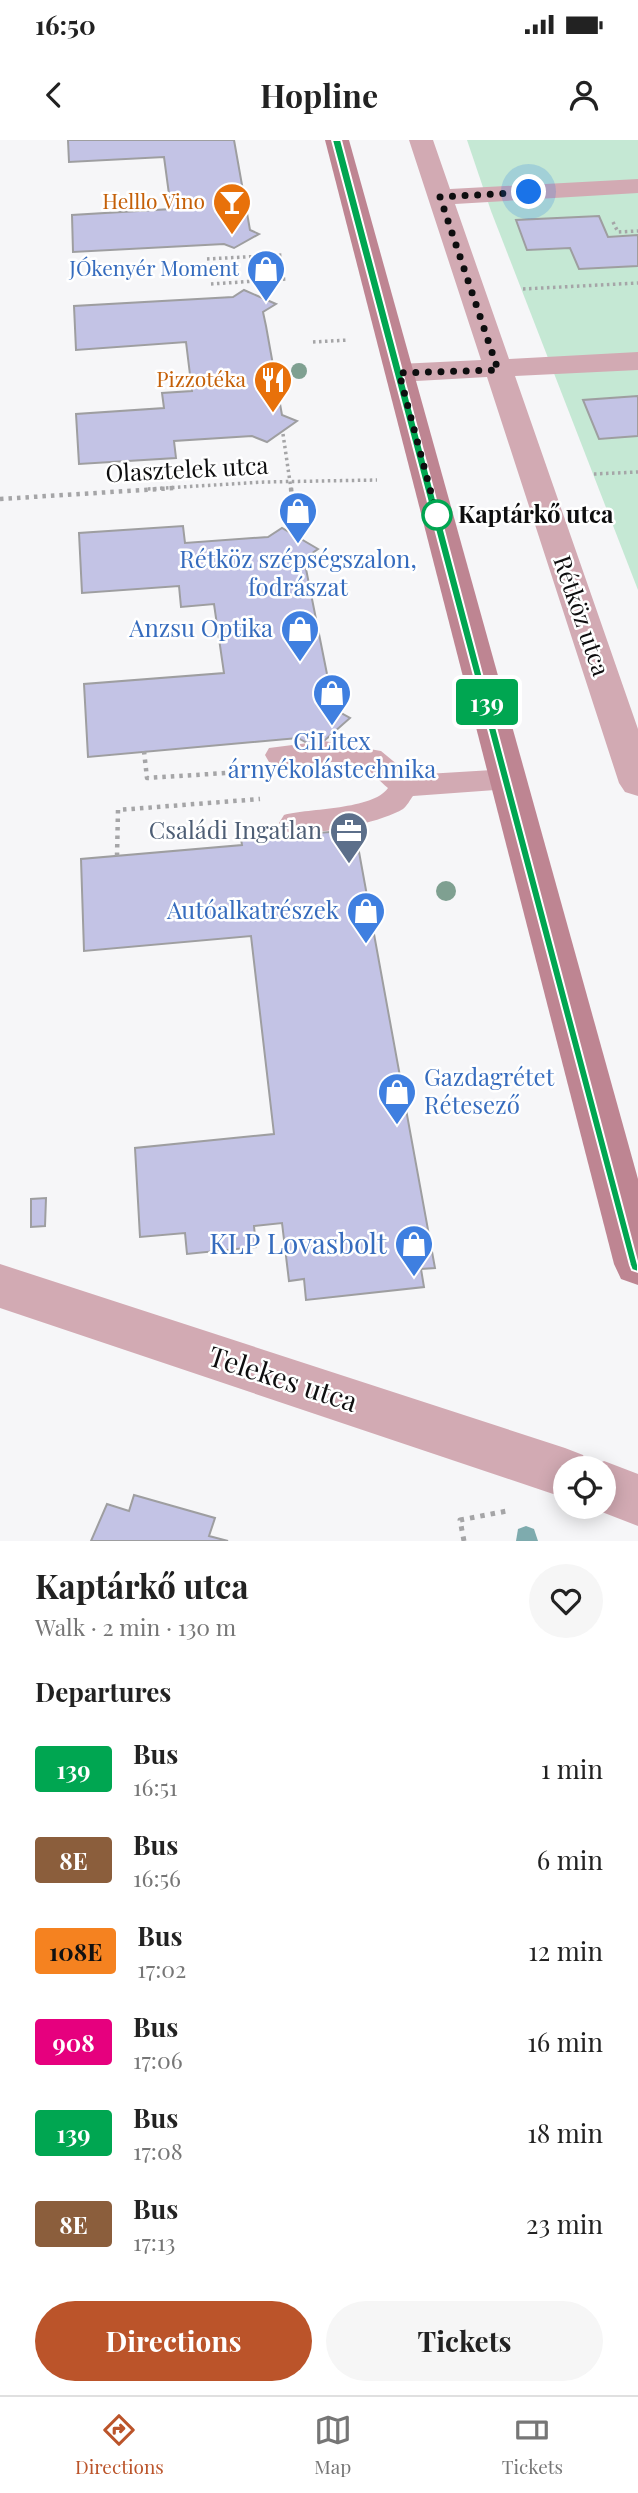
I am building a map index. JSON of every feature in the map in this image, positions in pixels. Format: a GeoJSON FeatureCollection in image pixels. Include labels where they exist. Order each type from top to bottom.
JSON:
{"type":"FeatureCollection","features":[{"type":"Feature","properties":{"kind":"street"},"geometry":{"type":"LineString","coordinates":[[337,140],[638,1265]]}},
{"type":"Feature","properties":{"kind":"street","name":"Rétköz utca"},"geometry":{"type":"LineString","coordinates":[[421,140],[638,783]]}},
{"type":"Feature","properties":{"kind":"street"},"geometry":{"type":"LineString","coordinates":[[440,197],[638,186]]}},
{"type":"Feature","properties":{"kind":"street"},"geometry":{"type":"LineString","coordinates":[[399,373],[638,361]]}},
{"type":"Feature","properties":{"kind":"street","name":"Telekes utca"},"geometry":{"type":"LineString","coordinates":[[0,1286],[553,1469]]}},
{"type":"Feature","properties":{"kind":"street"},"geometry":{"type":"LineString","coordinates":[[616,1492],[638,1500]]}},
{"type":"Feature","properties":{"kind":"lane"},"geometry":{"type":"LineString","coordinates":[[279,755],[324,751],[371,758],[404,786],[509,779]]}},
{"type":"Feature","properties":{"kind":"lane"},"geometry":{"type":"LineString","coordinates":[[294,823],[349,817],[394,801],[404,786]]}},
{"type":"Feature","properties":{"kind":"path"},"geometry":{"type":"LineString","coordinates":[[207,259],[283,255]]}},
{"type":"Feature","properties":{"kind":"path"},"geometry":{"type":"LineString","coordinates":[[211,284],[286,279]]}},
{"type":"Feature","properties":{"kind":"path"},"geometry":{"type":"LineString","coordinates":[[523,289],[638,283]]}},
{"type":"Feature","properties":{"kind":"path"},"geometry":{"type":"LineString","coordinates":[[313,342],[350,340]]}},
{"type":"Feature","properties":{"kind":"path"},"geometry":{"type":"LineString","coordinates":[[283,433],[295,536]]}},
{"type":"Feature","properties":{"kind":"path"},"geometry":{"type":"LineString","coordinates":[[594,474],[638,472]]}},
{"type":"Feature","properties":{"kind":"path","name":"Olasztelek utca"},"geometry":{"type":"LineString","coordinates":[[0,499],[290,482],[377,480]]}},
{"type":"Feature","properties":{"kind":"path"},"geometry":{"type":"LineString","coordinates":[[117,856],[118,810],[266,798]]}},
{"type":"Feature","properties":{"kind":"path"},"geometry":{"type":"LineString","coordinates":[[464,1541],[460,1520],[513,1510]]}},
{"type":"Feature","properties":{"kind":"green space"},"geometry":{"type":"Polygon","coordinates":[[[467,140],[638,140],[638,590],[491,211],[467,140]]]}},
{"type":"Feature","properties":{"kind":"building"},"geometry":{"type":"Polygon","coordinates":[[[68,140],[234,140],[250,230],[259,234],[234,248],[224,244],[73,252],[72,215],[171,209],[164,157],[69,162],[68,140]]]}},
{"type":"Feature","properties":{"kind":"building"},"geometry":{"type":"Polygon","coordinates":[[[599,216],[608,237],[638,235],[638,266],[579,269],[570,248],[527,250],[516,220],[599,216]]]}},
{"type":"Feature","properties":{"kind":"building"},"geometry":{"type":"Polygon","coordinates":[[[244,290],[276,304],[263,312],[282,415],[297,421],[267,442],[252,436],[174,441],[176,458],[79,464],[76,414],[164,408],[162,393],[192,391],[186,342],[76,350],[74,306],[233,297],[244,290]]]}},
{"type":"Feature","properties":{"kind":"building"},"geometry":{"type":"Polygon","coordinates":[[[638,396],[638,436],[599,439],[583,400],[638,396]]]}},
{"type":"Feature","properties":{"kind":"building"},"geometry":{"type":"Polygon","coordinates":[[[183,526],[185,543],[268,537],[282,528],[318,549],[304,559],[334,709],[350,718],[316,748],[298,738],[88,757],[84,684],[224,673],[214,604],[181,607],[179,586],[82,593],[79,533],[183,526]]]}},
{"type":"Feature","properties":{"kind":"building"},"geometry":{"type":"Polygon","coordinates":[[[355,830],[435,1268],[421,1269],[424,1287],[306,1300],[304,1279],[289,1281],[282,1223],[254,1226],[256,1247],[187,1254],[185,1233],[140,1237],[135,1148],[274,1134],[251,936],[84,951],[81,859],[242,845],[241,839],[355,830]]]}},
{"type":"Feature","properties":{"kind":"building"},"geometry":{"type":"Polygon","coordinates":[[[46,1198],[45,1226],[31,1227],[31,1199],[46,1198]]]}},
{"type":"Feature","properties":{"kind":"building"},"geometry":{"type":"Polygon","coordinates":[[[134,1495],[215,1518],[209,1536],[228,1541],[91,1541],[107,1504],[129,1511],[134,1495]]]}},
{"type":"Feature","properties":{"kind":"waterway"},"geometry":{"type":"LineString","coordinates":[[526,1537],[527,1541]]}},
{"type":"Feature","properties":{"kind":"bus line","name":"139"},"geometry":{"type":"LineString","coordinates":[[337,140],[638,1265]]}},
{"type":"Feature","properties":{"kind":"place","name":"Helllo Vino"},"geometry":{"type":"Point","coordinates":[232,236]}},
{"type":"Feature","properties":{"kind":"place","name":"JÓkenyér Moment"},"geometry":{"type":"Point","coordinates":[266,303]}},
{"type":"Feature","properties":{"kind":"place","name":"Pizzotéka"},"geometry":{"type":"Point","coordinates":[273,414]}},
{"type":"Feature","properties":{"kind":"place","name":"Kaptárkő utca"},"geometry":{"type":"Point","coordinates":[437,515]}},
{"type":"Feature","properties":{"kind":"place","name":"Rétköz szépségszalon, fodrászat"},"geometry":{"type":"Point","coordinates":[298,545]}},
{"type":"Feature","properties":{"kind":"place","name":"Anzsu Optika"},"geometry":{"type":"Point","coordinates":[300,663]}},
{"type":"Feature","properties":{"kind":"place","name":"CiLitex árnyékolástechnika"},"geometry":{"type":"Point","coordinates":[332,727]}},
{"type":"Feature","properties":{"kind":"place","name":"Családi Ingatlan"},"geometry":{"type":"Point","coordinates":[349,865]}},
{"type":"Feature","properties":{"kind":"place","name":"Autóalkatrészek"},"geometry":{"type":"Point","coordinates":[366,945]}},
{"type":"Feature","properties":{"kind":"place","name":"Gazdagrétet Rétesező"},"geometry":{"type":"Point","coordinates":[397,1126]}},
{"type":"Feature","properties":{"kind":"place","name":"KLP Lovasbolt"},"geometry":{"type":"Point","coordinates":[414,1278]}},
{"type":"Feature","properties":{"kind":"route"},"geometry":{"type":"LineString","coordinates":[[437,515],[399,373],[498,370],[440,197],[529,192]]}}]}
